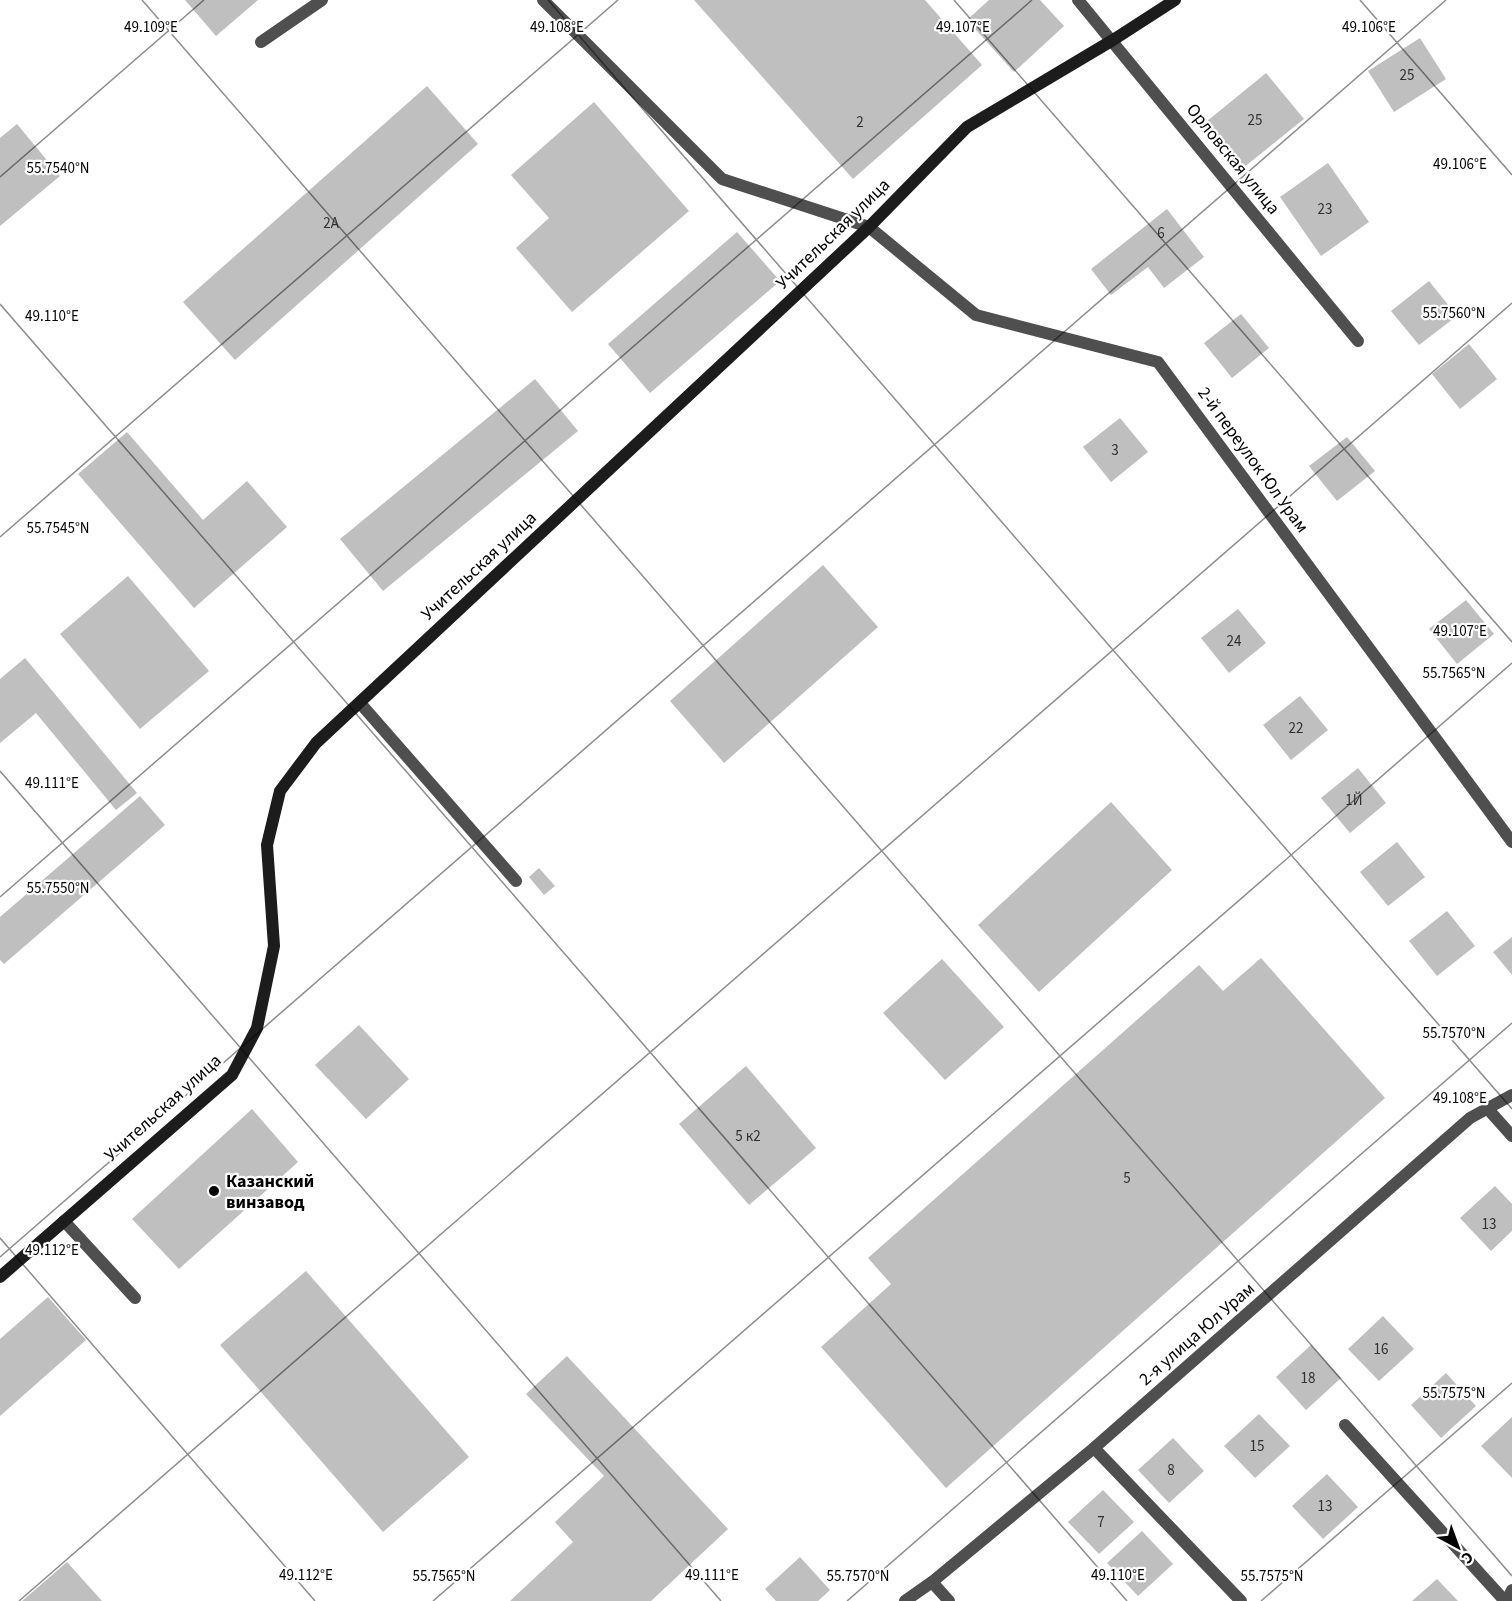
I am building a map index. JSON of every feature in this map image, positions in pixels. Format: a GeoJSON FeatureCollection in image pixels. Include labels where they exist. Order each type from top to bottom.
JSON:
{"type":"FeatureCollection","features":[{"type":"Feature","properties":{"kind":"street"},"geometry":{"type":"LineString","coordinates":[[261,42],[322,0]]}},
{"type":"Feature","properties":{"kind":"street"},"geometry":{"type":"LineString","coordinates":[[543,0],[722,179],[869,227]]}},
{"type":"Feature","properties":{"kind":"street","name":"Орловская улица"},"geometry":{"type":"LineString","coordinates":[[1078,0],[1358,341]]}},
{"type":"Feature","properties":{"kind":"street","name":"Учительская улица"},"geometry":{"type":"LineString","coordinates":[[0,1277],[232,1075],[257,1028],[274,946],[267,845],[280,791],[316,743],[869,227],[967,127],[1113,40],[1175,0]]}},
{"type":"Feature","properties":{"kind":"street","name":"2-й переулок Юл Урам"},"geometry":{"type":"LineString","coordinates":[[869,227],[976,315],[1158,362],[1512,842]]}},
{"type":"Feature","properties":{"kind":"street"},"geometry":{"type":"LineString","coordinates":[[360,703],[516,881]]}},
{"type":"Feature","properties":{"kind":"street","name":"2-я улица Юл Урам"},"geometry":{"type":"LineString","coordinates":[[905,1601],[1094,1448],[1470,1118],[1512,1095]]}},
{"type":"Feature","properties":{"kind":"street"},"geometry":{"type":"LineString","coordinates":[[1487,1108],[1512,1137]]}},
{"type":"Feature","properties":{"kind":"street"},"geometry":{"type":"LineString","coordinates":[[64,1221],[135,1298]]}},
{"type":"Feature","properties":{"kind":"street"},"geometry":{"type":"LineString","coordinates":[[1345,1425],[1506,1601],[1512,1590]]}},
{"type":"Feature","properties":{"kind":"street"},"geometry":{"type":"LineString","coordinates":[[1094,1448],[1241,1601]]}},
{"type":"Feature","properties":{"kind":"street"},"geometry":{"type":"LineString","coordinates":[[932,1581],[949,1601]]}},
{"type":"Feature","properties":{"kind":"building"},"geometry":{"type":"Polygon","coordinates":[[[185,0],[258,0],[216,36],[185,0]]]}},
{"type":"Feature","properties":{"kind":"building"},"geometry":{"type":"Polygon","coordinates":[[[694,0],[925,0],[982,65],[853,179],[694,0]]]}},
{"type":"Feature","properties":{"kind":"building"},"geometry":{"type":"Polygon","coordinates":[[[989,0],[1040,0],[1064,26],[1014,72],[967,20],[989,0]]]}},
{"type":"Feature","properties":{"kind":"building"},"geometry":{"type":"Polygon","coordinates":[[[1420,38],[1446,79],[1394,112],[1368,71],[1420,38]]]}},
{"type":"Feature","properties":{"kind":"building"},"geometry":{"type":"Polygon","coordinates":[[[1266,73],[1304,119],[1243,168],[1206,122],[1266,73]]]}},
{"type":"Feature","properties":{"kind":"building"},"geometry":{"type":"Polygon","coordinates":[[[427,86],[478,144],[235,360],[183,302],[427,86]]]}},
{"type":"Feature","properties":{"kind":"building"},"geometry":{"type":"Polygon","coordinates":[[[594,102],[689,211],[572,312],[516,248],[549,218],[511,175],[594,102]]]}},
{"type":"Feature","properties":{"kind":"building"},"geometry":{"type":"Polygon","coordinates":[[[17,124],[60,176],[0,226],[0,138],[17,124]]]}},
{"type":"Feature","properties":{"kind":"building"},"geometry":{"type":"Polygon","coordinates":[[[1328,163],[1369,222],[1321,256],[1280,197],[1328,163]]]}},
{"type":"Feature","properties":{"kind":"building"},"geometry":{"type":"Polygon","coordinates":[[[1167,209],[1204,257],[1164,288],[1148,267],[1111,295],[1091,269],[1167,209]]]}},
{"type":"Feature","properties":{"kind":"building"},"geometry":{"type":"Polygon","coordinates":[[[737,232],[780,281],[650,393],[608,344],[737,232]]]}},
{"type":"Feature","properties":{"kind":"building"},"geometry":{"type":"Polygon","coordinates":[[[1429,281],[1457,316],[1419,345],[1391,311],[1429,281]]]}},
{"type":"Feature","properties":{"kind":"building"},"geometry":{"type":"Polygon","coordinates":[[[1241,314],[1269,348],[1232,378],[1204,343],[1241,314]]]}},
{"type":"Feature","properties":{"kind":"building"},"geometry":{"type":"Polygon","coordinates":[[[1469,344],[1497,379],[1460,409],[1432,374],[1469,344]]]}},
{"type":"Feature","properties":{"kind":"building"},"geometry":{"type":"Polygon","coordinates":[[[535,379],[578,431],[383,591],[340,539],[535,379]]]}},
{"type":"Feature","properties":{"kind":"building"},"geometry":{"type":"Polygon","coordinates":[[[1120,418],[1148,452],[1111,482],[1083,447],[1120,418]]]}},
{"type":"Feature","properties":{"kind":"building"},"geometry":{"type":"Polygon","coordinates":[[[127,432],[203,520],[247,481],[287,527],[194,608],[78,474],[127,432]]]}},
{"type":"Feature","properties":{"kind":"building"},"geometry":{"type":"Polygon","coordinates":[[[1347,437],[1375,471],[1337,501],[1309,466],[1347,437]]]}},
{"type":"Feature","properties":{"kind":"building"},"geometry":{"type":"Polygon","coordinates":[[[823,565],[878,627],[724,763],[670,701],[823,565]]]}},
{"type":"Feature","properties":{"kind":"building"},"geometry":{"type":"Polygon","coordinates":[[[128,576],[209,671],[140,729],[60,634],[128,576]]]}},
{"type":"Feature","properties":{"kind":"building"},"geometry":{"type":"Polygon","coordinates":[[[1466,600],[1494,634],[1457,664],[1429,629],[1466,600]]]}},
{"type":"Feature","properties":{"kind":"building"},"geometry":{"type":"Polygon","coordinates":[[[1238,609],[1266,643],[1229,673],[1201,638],[1238,609]]]}},
{"type":"Feature","properties":{"kind":"building"},"geometry":{"type":"Polygon","coordinates":[[[25,658],[137,793],[116,810],[36,713],[0,743],[0,679],[25,658]]]}},
{"type":"Feature","properties":{"kind":"building"},"geometry":{"type":"Polygon","coordinates":[[[1300,696],[1328,730],[1291,760],[1263,725],[1300,696]]]}},
{"type":"Feature","properties":{"kind":"building"},"geometry":{"type":"Polygon","coordinates":[[[1358,768],[1386,803],[1350,833],[1321,798],[1358,768]]]}},
{"type":"Feature","properties":{"kind":"building"},"geometry":{"type":"Polygon","coordinates":[[[140,796],[165,825],[4,964],[0,960],[0,917],[140,796]]]}},
{"type":"Feature","properties":{"kind":"building"},"geometry":{"type":"Polygon","coordinates":[[[1111,802],[1172,870],[1039,992],[978,925],[1111,802]]]}},
{"type":"Feature","properties":{"kind":"building"},"geometry":{"type":"Polygon","coordinates":[[[1397,842],[1425,877],[1388,906],[1360,872],[1397,842]]]}},
{"type":"Feature","properties":{"kind":"building"},"geometry":{"type":"Polygon","coordinates":[[[539,868],[555,886],[544,895],[529,877],[539,868]]]}},
{"type":"Feature","properties":{"kind":"building"},"geometry":{"type":"Polygon","coordinates":[[[1447,911],[1475,946],[1437,976],[1409,941],[1447,911]]]}},
{"type":"Feature","properties":{"kind":"building"},"geometry":{"type":"Polygon","coordinates":[[[1512,937],[1512,975],[1493,952],[1512,937]]]}},
{"type":"Feature","properties":{"kind":"building"},"geometry":{"type":"Polygon","coordinates":[[[1261,958],[1385,1098],[946,1488],[821,1347],[891,1284],[868,1258],[1199,965],[1223,991],[1261,958]]]}},
{"type":"Feature","properties":{"kind":"building"},"geometry":{"type":"Polygon","coordinates":[[[942,959],[1004,1027],[945,1080],[883,1013],[942,959]]]}},
{"type":"Feature","properties":{"kind":"building"},"geometry":{"type":"Polygon","coordinates":[[[359,1025],[409,1079],[366,1119],[315,1065],[359,1025]]]}},
{"type":"Feature","properties":{"kind":"building"},"geometry":{"type":"Polygon","coordinates":[[[746,1066],[816,1148],[749,1205],[679,1124],[746,1066]]]}},
{"type":"Feature","properties":{"kind":"building","name":"Казанский винзавод"},"geometry":{"type":"Polygon","coordinates":[[[252,1109],[298,1162],[179,1269],[132,1219],[252,1109]]]}},
{"type":"Feature","properties":{"kind":"building"},"geometry":{"type":"Polygon","coordinates":[[[1495,1186],[1512,1204],[1512,1231],[1491,1251],[1460,1218],[1495,1186]]]}},
{"type":"Feature","properties":{"kind":"building"},"geometry":{"type":"Polygon","coordinates":[[[306,1271],[469,1457],[383,1532],[220,1345],[306,1271]]]}},
{"type":"Feature","properties":{"kind":"building"},"geometry":{"type":"Polygon","coordinates":[[[48,1297],[86,1340],[0,1416],[0,1339],[48,1297]]]}},
{"type":"Feature","properties":{"kind":"building"},"geometry":{"type":"Polygon","coordinates":[[[1383,1316],[1414,1349],[1379,1381],[1348,1349],[1383,1316]]]}},
{"type":"Feature","properties":{"kind":"building"},"geometry":{"type":"Polygon","coordinates":[[[1311,1345],[1341,1378],[1306,1410],[1276,1377],[1311,1345]]]}},
{"type":"Feature","properties":{"kind":"building"},"geometry":{"type":"Polygon","coordinates":[[[567,1356],[728,1529],[651,1601],[510,1601],[573,1542],[555,1522],[604,1476],[526,1394],[567,1356]]]}},
{"type":"Feature","properties":{"kind":"building"},"geometry":{"type":"Polygon","coordinates":[[[1446,1373],[1476,1406],[1441,1438],[1411,1405],[1446,1373]]]}},
{"type":"Feature","properties":{"kind":"building"},"geometry":{"type":"Polygon","coordinates":[[[1259,1414],[1290,1446],[1255,1478],[1224,1446],[1259,1414]]]}},
{"type":"Feature","properties":{"kind":"building"},"geometry":{"type":"Polygon","coordinates":[[[1512,1417],[1512,1478],[1481,1446],[1512,1417]]]}},
{"type":"Feature","properties":{"kind":"building"},"geometry":{"type":"Polygon","coordinates":[[[1173,1438],[1204,1471],[1169,1503],[1138,1470],[1173,1438]]]}},
{"type":"Feature","properties":{"kind":"building"},"geometry":{"type":"Polygon","coordinates":[[[1327,1474],[1358,1507],[1323,1539],[1292,1506],[1327,1474]]]}},
{"type":"Feature","properties":{"kind":"building"},"geometry":{"type":"Polygon","coordinates":[[[1103,1490],[1134,1522],[1099,1554],[1068,1522],[1103,1490]]]}},
{"type":"Feature","properties":{"kind":"building"},"geometry":{"type":"Polygon","coordinates":[[[1142,1531],[1173,1564],[1138,1596],[1107,1563],[1142,1531]]]}},
{"type":"Feature","properties":{"kind":"building"},"geometry":{"type":"Polygon","coordinates":[[[800,1557],[830,1590],[818,1601],[776,1601],[765,1589],[800,1557]]]}},
{"type":"Feature","properties":{"kind":"building"},"geometry":{"type":"Polygon","coordinates":[[[67,1562],[102,1601],[22,1601],[67,1562]]]}},
{"type":"Feature","properties":{"kind":"building"},"geometry":{"type":"Polygon","coordinates":[[[1437,1579],[1458,1601],[1412,1601],[1437,1579]]]}},
{"type":"Feature","properties":{"kind":"place","name":"Казанский винзавод"},"geometry":{"type":"Point","coordinates":[214,1191]}}]}
